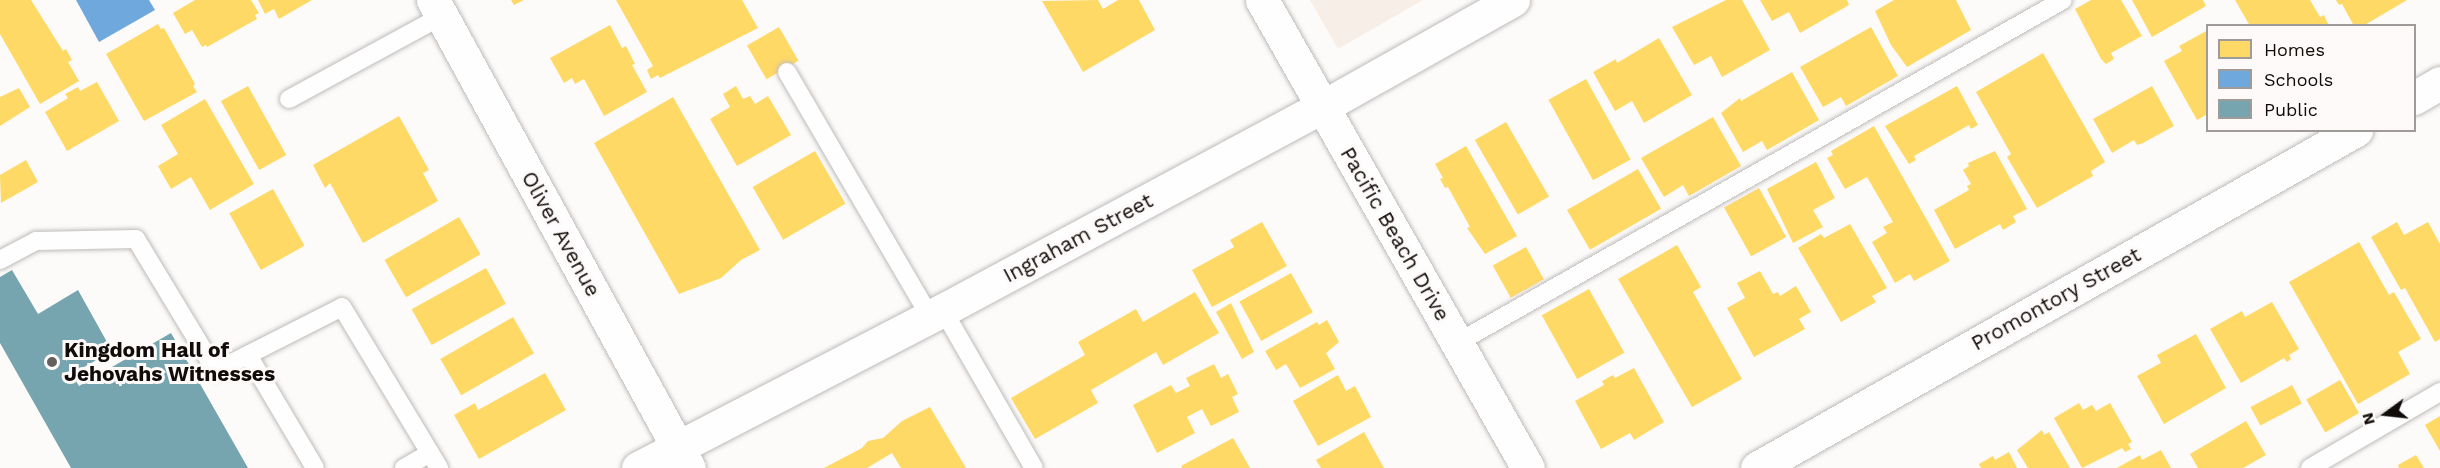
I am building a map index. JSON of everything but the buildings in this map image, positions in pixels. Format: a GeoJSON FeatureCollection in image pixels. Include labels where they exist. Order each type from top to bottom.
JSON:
{"type":"FeatureCollection","features":[{"type":"Feature","properties":{"kind":"street","name":"Pacific Beach Drive"},"geometry":{"type":"LineString","coordinates":[[1262,0],[1528,468]]}},
{"type":"Feature","properties":{"kind":"street","name":"Ingraham Street"},"geometry":{"type":"LineString","coordinates":[[638,468],[683,457],[936,314],[1322,107],[1513,0]]}},
{"type":"Feature","properties":{"kind":"street","name":"Oliver Avenue"},"geometry":{"type":"LineString","coordinates":[[438,8],[683,457]]}},
{"type":"Feature","properties":{"kind":"street"},"geometry":{"type":"LineString","coordinates":[[2416,97],[2440,83]]}},
{"type":"Feature","properties":{"kind":"street","name":"Promontory Street"},"geometry":{"type":"LineString","coordinates":[[1757,468],[2352,132]]}},
{"type":"Feature","properties":{"kind":"lane"},"geometry":{"type":"LineString","coordinates":[[1457,343],[2063,0]]}},
{"type":"Feature","properties":{"kind":"lane"},"geometry":{"type":"LineString","coordinates":[[289,99],[438,8]]}},
{"type":"Feature","properties":{"kind":"lane"},"geometry":{"type":"LineString","coordinates":[[787,72],[936,314],[1035,468]]}},
{"type":"Feature","properties":{"kind":"lane"},"geometry":{"type":"LineString","coordinates":[[0,260],[36,241],[135,239],[216,371],[342,307],[435,461],[404,468]]}},
{"type":"Feature","properties":{"kind":"lane"},"geometry":{"type":"LineString","coordinates":[[248,355],[315,468]]}},
{"type":"Feature","properties":{"kind":"lane"},"geometry":{"type":"LineString","coordinates":[[2310,468],[2440,392]]}},
{"type":"Feature","properties":{"kind":"shaded area"},"geometry":{"type":"Polygon","coordinates":[[[1310,0],[1423,0],[1338,49],[1310,0]]]}},
{"type":"Feature","properties":{"kind":"place","name":"Kingdom Hall of Jehovahs Witnesses"},"geometry":{"type":"Point","coordinates":[52,362]}}]}
